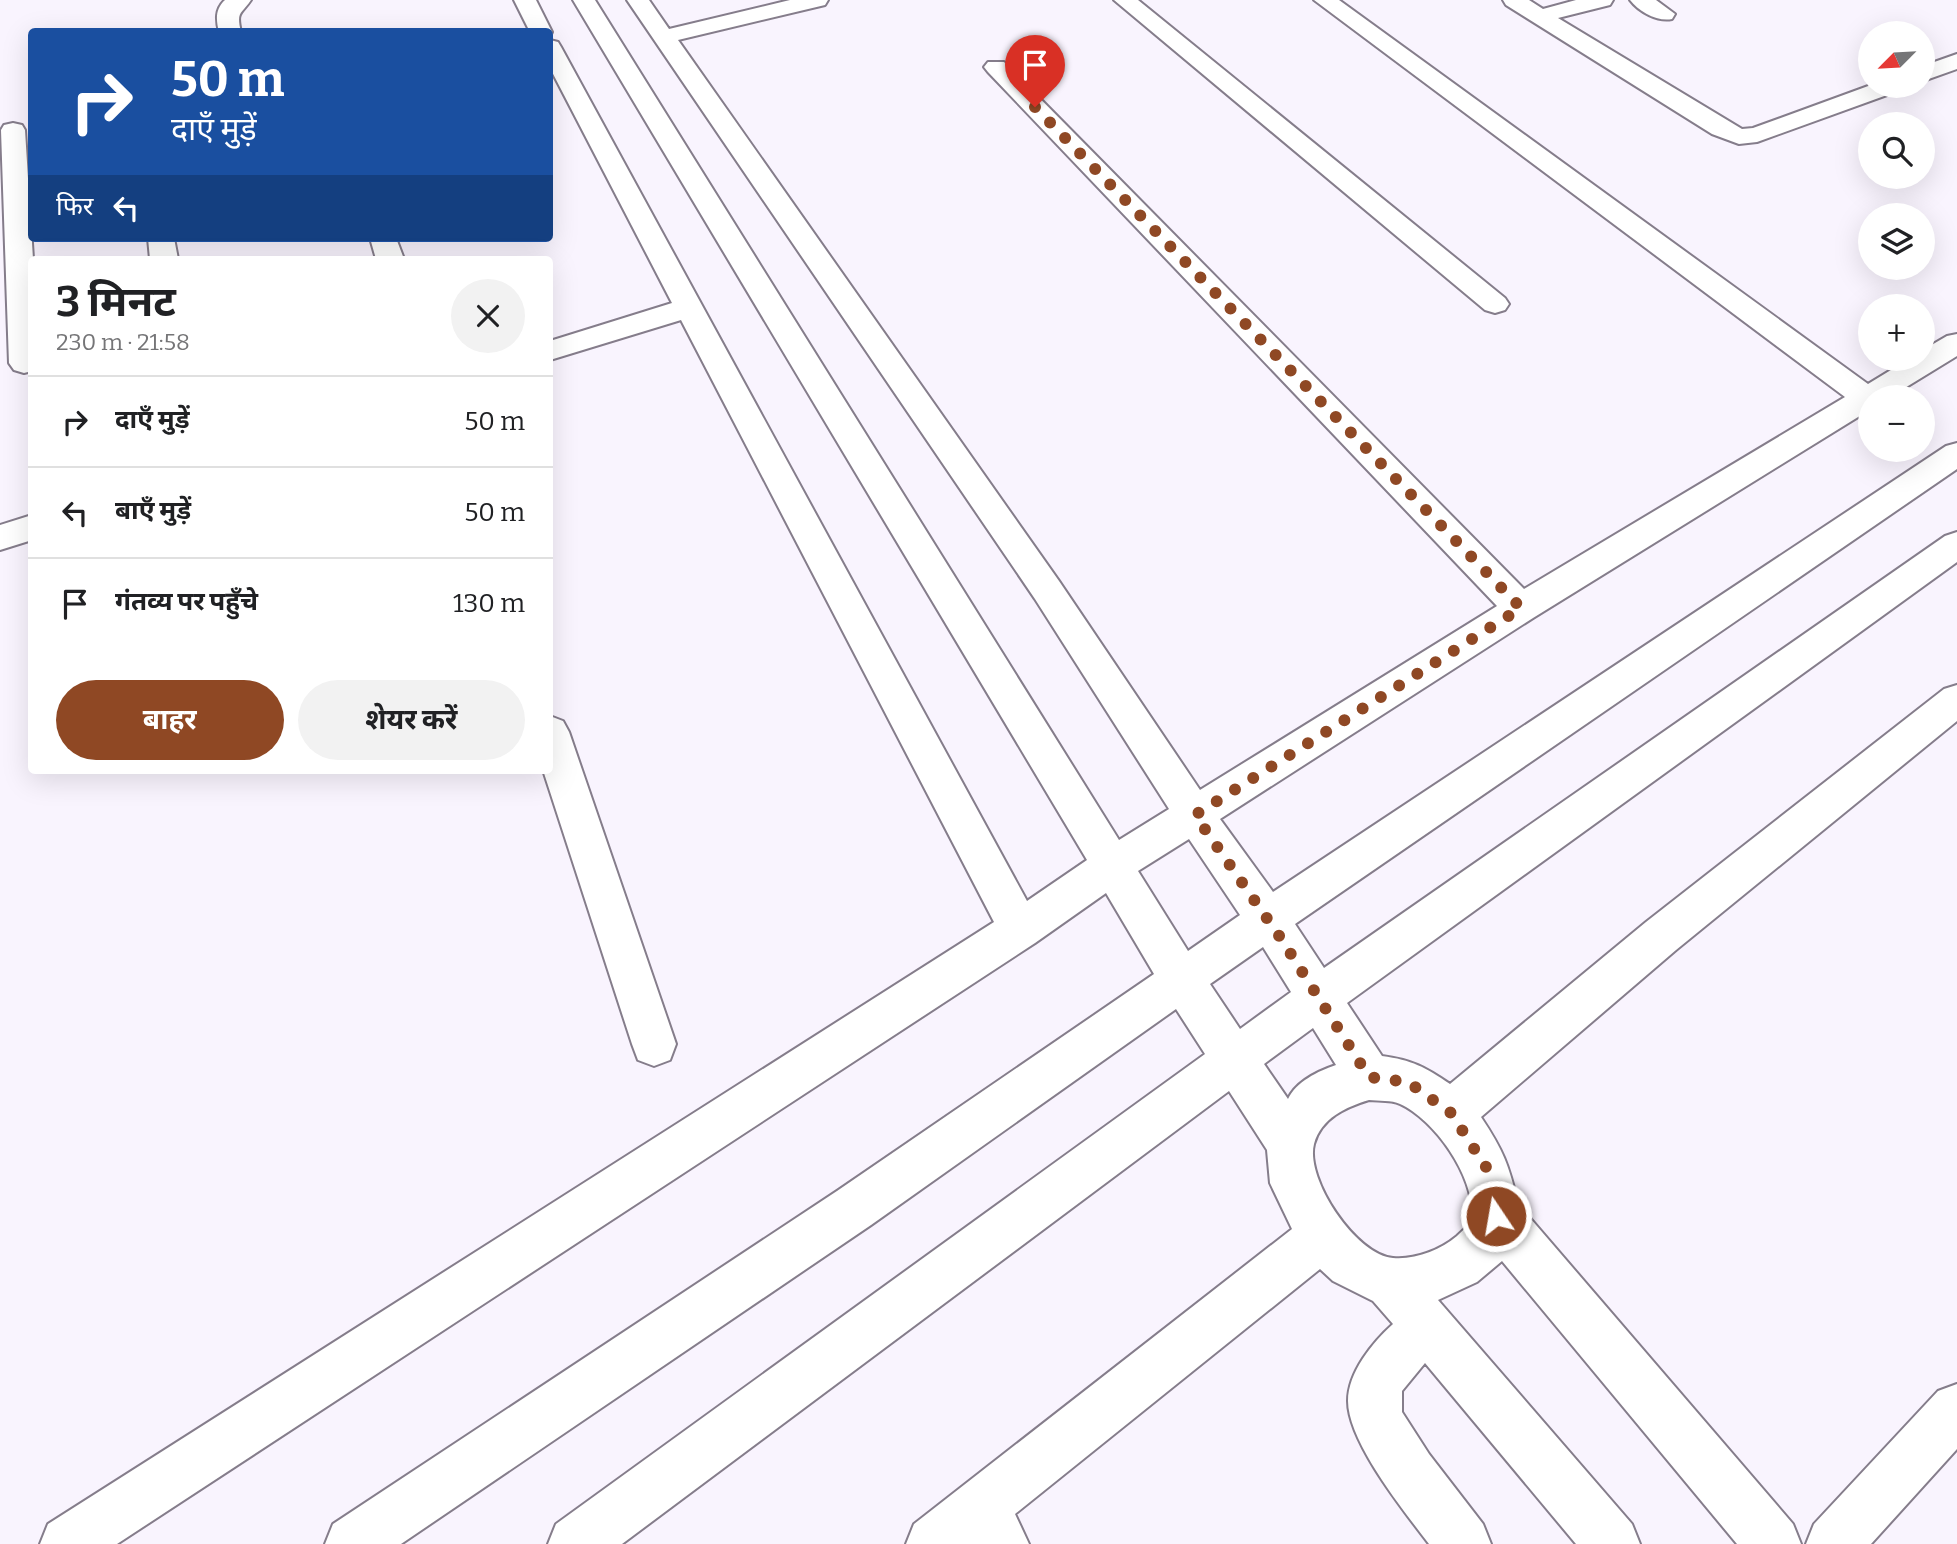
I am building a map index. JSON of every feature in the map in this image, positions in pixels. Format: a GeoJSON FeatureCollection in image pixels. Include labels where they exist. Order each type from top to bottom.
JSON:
{"type":"FeatureCollection","features":[{"type":"Feature","properties":{"kind":"street"},"geometry":{"type":"LineString","coordinates":[[229,28],[227,19],[230,6],[240,0]]}},
{"type":"Feature","properties":{"kind":"street"},"geometry":{"type":"LineString","coordinates":[[525,0],[539,28]]}},
{"type":"Feature","properties":{"kind":"street"},"geometry":{"type":"LineString","coordinates":[[584,0],[1112,866],[1182,979],[1290,1143],[1294,1183],[1322,1236],[1350,1264],[1391,1283],[1612,1544]]}},
{"type":"Feature","properties":{"kind":"street"},"geometry":{"type":"LineString","coordinates":[[638,0],[1047,590],[1369,1077]]}},
{"type":"Feature","properties":{"kind":"street"},"geometry":{"type":"LineString","coordinates":[[664,37],[817,0]]}},
{"type":"Feature","properties":{"kind":"street"},"geometry":{"type":"LineString","coordinates":[[1125,0],[1495,304]]}},
{"type":"Feature","properties":{"kind":"street"},"geometry":{"type":"LineString","coordinates":[[1325,0],[1858,391]]}},
{"type":"Feature","properties":{"kind":"street"},"geometry":{"type":"LineString","coordinates":[[1514,0],[1721,129],[1739,137],[1756,135],[1858,98]]}},
{"type":"Feature","properties":{"kind":"street"},"geometry":{"type":"LineString","coordinates":[[1540,16],[1602,0]]}},
{"type":"Feature","properties":{"kind":"street"},"geometry":{"type":"LineString","coordinates":[[1641,0],[1664,14]]}},
{"type":"Feature","properties":{"kind":"street"},"geometry":{"type":"LineString","coordinates":[[553,53],[1020,929]]}},
{"type":"Feature","properties":{"kind":"street"},"geometry":{"type":"LineString","coordinates":[[1936,69],[1957,61]]}},
{"type":"Feature","properties":{"kind":"street"},"geometry":{"type":"LineString","coordinates":[[996,67],[1521,608]]}},
{"type":"Feature","properties":{"kind":"street"},"geometry":{"type":"LineString","coordinates":[[13,130],[7,191],[24,363]]}},
{"type":"Feature","properties":{"kind":"street"},"geometry":{"type":"LineString","coordinates":[[553,350],[687,308]]}},
{"type":"Feature","properties":{"kind":"street"},"geometry":{"type":"LineString","coordinates":[[1888,385],[1957,343]]}},
{"type":"Feature","properties":{"kind":"street"},"geometry":{"type":"LineString","coordinates":[[68,1544],[1020,929],[1112,866],[1521,608],[1858,403]]}},
{"type":"Feature","properties":{"kind":"street"},"geometry":{"type":"LineString","coordinates":[[353,1544],[854,1208],[1267,920],[1957,454]]}},
{"type":"Feature","properties":{"kind":"street"},"geometry":{"type":"LineString","coordinates":[[0,538],[28,528]]}},
{"type":"Feature","properties":{"kind":"street"},"geometry":{"type":"LineString","coordinates":[[576,1544],[1319,998],[1957,545]]}},
{"type":"Feature","properties":{"kind":"street"},"geometry":{"type":"LineString","coordinates":[[1451,1113],[1661,936],[1957,700]]}},
{"type":"Feature","properties":{"kind":"street"},"geometry":{"type":"LineString","coordinates":[[553,741],[654,1044]]}},
{"type":"Feature","properties":{"kind":"street"},"geometry":{"type":"LineString","coordinates":[[1290,1143],[1307,1109],[1331,1089],[1369,1077],[1408,1082],[1451,1113],[1486,1167],[1496,1216],[1773,1544]]}},
{"type":"Feature","properties":{"kind":"street"},"geometry":{"type":"LineString","coordinates":[[1391,1283],[1438,1275],[1461,1265],[1485,1244],[1496,1216]]}},
{"type":"Feature","properties":{"kind":"street"},"geometry":{"type":"LineString","coordinates":[[934,1544],[991,1526],[1322,1236]]}},
{"type":"Feature","properties":{"kind":"street"},"geometry":{"type":"LineString","coordinates":[[1427,1328],[1389,1361],[1374,1401],[1386,1439],[1463,1544]]}},
{"type":"Feature","properties":{"kind":"street"},"geometry":{"type":"LineString","coordinates":[[1834,1544],[1957,1410]]}},
{"type":"Feature","properties":{"kind":"route"},"geometry":{"type":"LineString","coordinates":[[1035,107],[1521,608],[1195,815],[1280,937],[1369,1077],[1408,1082],[1451,1113],[1486,1167],[1496,1216]]}}]}
